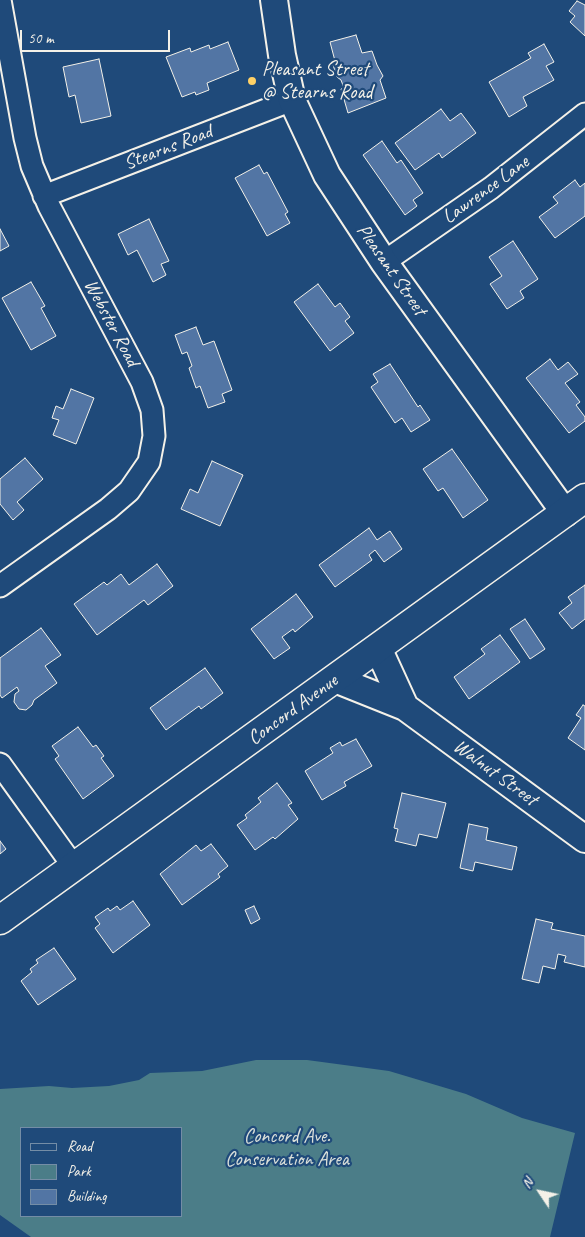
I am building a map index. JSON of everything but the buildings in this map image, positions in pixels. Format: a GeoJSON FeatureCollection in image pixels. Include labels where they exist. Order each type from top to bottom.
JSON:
{"type":"FeatureCollection","features":[{"type":"Feature","properties":{"kind":"main road","name":"Concord Avenue"},"geometry":{"type":"LineString","coordinates":[[0,920],[575,506]]}},
{"type":"Feature","properties":{"kind":"street","name":"Webster Road"},"geometry":{"type":"LineString","coordinates":[[0,0],[25,138],[44,196],[144,387],[153,419],[153,444],[144,471],[119,500],[0,586]]}},
{"type":"Feature","properties":{"kind":"street","name":"Pleasant Street"},"geometry":{"type":"LineString","coordinates":[[274,0],[282,55],[292,100],[327,176],[384,262],[575,506]]}},
{"type":"Feature","properties":{"kind":"street","name":"Stearns Road"},"geometry":{"type":"LineString","coordinates":[[44,196],[292,100]]}},
{"type":"Feature","properties":{"kind":"street","name":"Lawrence Lane"},"geometry":{"type":"LineString","coordinates":[[384,262],[491,188],[585,114]]}},
{"type":"Feature","properties":{"kind":"street","name":"Walnut Street"},"geometry":{"type":"LineString","coordinates":[[378,648],[405,707]]}},
{"type":"Feature","properties":{"kind":"street","name":"Walnut Street"},"geometry":{"type":"LineString","coordinates":[[335,679],[405,707],[585,839]]}},
{"type":"Feature","properties":{"kind":"street"},"geometry":{"type":"LineString","coordinates":[[0,764],[74,867]]}},
{"type":"Feature","properties":{"kind":"green space","name":"Concord Ave. Conservation Area"},"geometry":{"type":"Polygon","coordinates":[[[256,1060],[307,1060],[389,1071],[466,1094],[522,1118],[575,1133],[550,1237],[31,1237],[0,1215],[0,1089],[49,1086],[72,1088],[109,1086],[139,1080],[150,1073],[202,1071],[256,1060]]]}},
{"type":"Feature","properties":{"kind":"place","name":"Pleasant Street @ Stearns Road"},"geometry":{"type":"Point","coordinates":[252,81]}}]}
